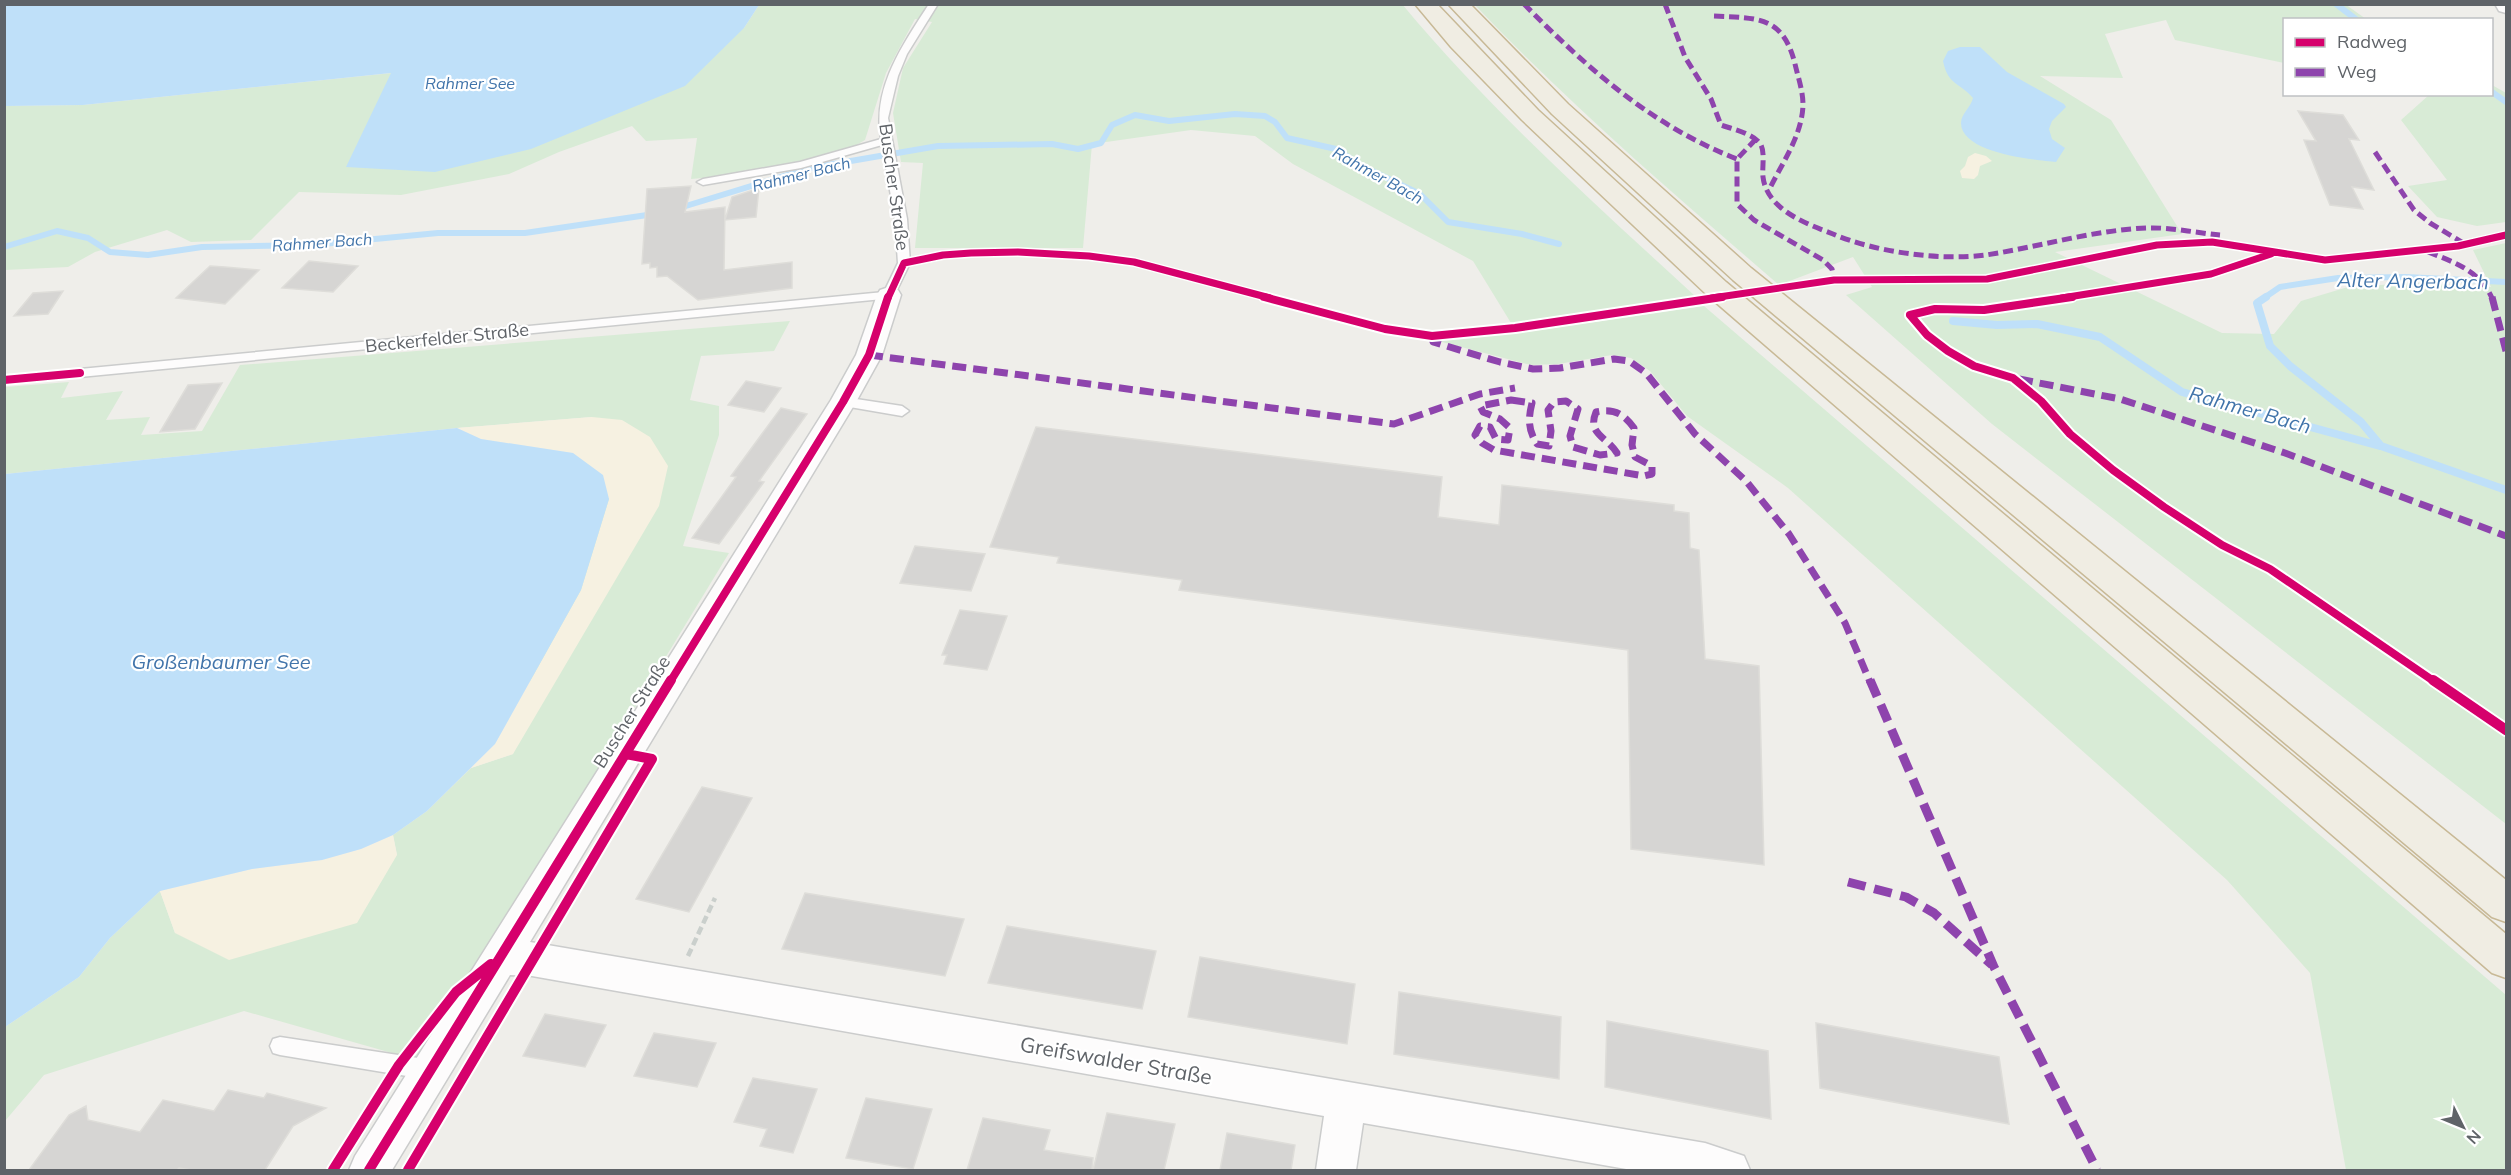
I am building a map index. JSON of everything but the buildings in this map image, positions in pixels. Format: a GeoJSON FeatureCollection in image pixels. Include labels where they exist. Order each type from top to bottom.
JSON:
{"type":"FeatureCollection","features":[{"type":"Feature","properties":{"kind":"highway"},"geometry":{"type":"LineString","coordinates":[[1425,4],[1512,97],[1598,180],[1716,288],[2506,959]]}},
{"type":"Feature","properties":{"kind":"highway"},"geometry":{"type":"LineString","coordinates":[[1458,4],[1539,89],[1624,169],[1742,274],[2506,904]]}},
{"type":"Feature","properties":{"kind":"street","name":"Buscher Straße"},"geometry":{"type":"LineString","coordinates":[[369,1170],[843,402],[869,355],[889,295]]}},
{"type":"Feature","properties":{"kind":"street","name":"Greifswalder Straße"},"geometry":{"type":"LineString","coordinates":[[500,957],[532,959],[1705,1163],[1730,1170]]}},
{"type":"Feature","properties":{"kind":"street"},"geometry":{"type":"LineString","coordinates":[[1336,1170],[1346,1101]]}},
{"type":"Feature","properties":{"kind":"lane","name":"Buscher Straße"},"geometry":{"type":"LineString","coordinates":[[889,295],[904,263],[901,219],[883,118],[893,76],[909,42],[934,4]]}},
{"type":"Feature","properties":{"kind":"lane"},"geometry":{"type":"LineString","coordinates":[[703,182],[889,150]]}},
{"type":"Feature","properties":{"kind":"lane","name":"Beckerfelder Straße"},"geometry":{"type":"LineString","coordinates":[[80,373],[889,295]]}},
{"type":"Feature","properties":{"kind":"lane"},"geometry":{"type":"LineString","coordinates":[[843,402],[902,411]]}},
{"type":"Feature","properties":{"kind":"lane"},"geometry":{"type":"LineString","coordinates":[[280,1046],[431,1070]]}},
{"type":"Feature","properties":{"kind":"path"},"geometry":{"type":"LineString","coordinates":[[4,380],[80,373]]}},
{"type":"Feature","properties":{"kind":"path"},"geometry":{"type":"LineString","coordinates":[[675,984],[715,898]]}},
{"type":"Feature","properties":{"kind":"green space"},"geometry":{"type":"Polygon","coordinates":[[[1402,4],[1507,118],[1581,191],[1695,296],[1511,323],[1473,261],[1293,164],[1255,136],[1191,130],[1092,144],[1083,248],[915,248],[923,163],[901,162],[893,113],[903,68],[932,22],[915,19],[886,73],[865,140],[844,152],[726,176],[691,179],[697,138],[646,141],[632,126],[559,152],[509,174],[401,195],[299,192],[251,240],[191,242],[167,230],[95,252],[68,267],[5,270],[5,106],[83,105],[392,73],[744,28],[759,5],[1402,4]]]}},
{"type":"Feature","properties":{"kind":"green space"},"geometry":{"type":"Polygon","coordinates":[[[2345,4],[2365,18],[2283,18],[2283,63],[2175,40],[2166,20],[2105,34],[2123,78],[2040,76],[2111,120],[2182,234],[2055,252],[2222,333],[2274,334],[2301,301],[2348,287],[2412,283],[2491,287],[2473,250],[2506,243],[2506,824],[1992,424],[1846,295],[1872,287],[1853,257],[1779,285],[1586,114],[1475,5],[2345,4]]]}},
{"type":"Feature","properties":{"kind":"green space"},"geometry":{"type":"Polygon","coordinates":[[[2493,86],[2506,93],[2506,222],[2477,226],[2437,217],[2408,186],[2447,180],[2401,120],[2428,96],[2493,96],[2493,86]]]}},
{"type":"Feature","properties":{"kind":"green space"},"geometry":{"type":"Polygon","coordinates":[[[1704,306],[2506,995],[2506,1170],[2346,1170],[2310,973],[2227,880],[1788,488],[1687,416],[1650,371],[1631,358],[1612,355],[1558,364],[1531,365],[1441,340],[1518,333],[1704,306]]]}},
{"type":"Feature","properties":{"kind":"green space"},"geometry":{"type":"Polygon","coordinates":[[[790,321],[774,351],[701,356],[690,400],[719,406],[719,435],[683,546],[729,553],[420,1061],[244,1011],[44,1075],[5,1121],[5,1027],[79,977],[110,938],[160,891],[175,933],[397,855],[393,835],[427,811],[471,768],[513,754],[592,417],[457,428],[5,474],[5,387],[69,382],[61,398],[123,391],[106,420],[150,417],[141,435],[202,431],[240,365],[790,321]]]}},
{"type":"Feature","properties":{"kind":"sand"},"geometry":{"type":"Polygon","coordinates":[[[1975,153],[1986,156],[1992,161],[1980,166],[1978,175],[1974,179],[1962,178],[1960,171],[1965,166],[1968,157],[1975,153]]]}},
{"type":"Feature","properties":{"kind":"sand"},"geometry":{"type":"Polygon","coordinates":[[[592,417],[622,420],[650,437],[668,466],[659,506],[513,754],[471,768],[495,744],[581,590],[609,499],[573,453],[481,439],[457,428],[592,417]]]}},
{"type":"Feature","properties":{"kind":"sand"},"geometry":{"type":"Polygon","coordinates":[[[393,835],[397,855],[357,923],[229,960],[175,933],[160,891],[252,869],[322,860],[361,849],[393,835]]]}},
{"type":"Feature","properties":{"kind":"water","name":"Rahmer See"},"geometry":{"type":"Polygon","coordinates":[[[4,5],[759,5],[744,28],[685,86],[531,149],[435,172],[346,167],[391,73],[83,105],[5,106],[4,5]]]}},
{"type":"Feature","properties":{"kind":"water"},"geometry":{"type":"Polygon","coordinates":[[[1960,47],[1980,47],[2007,72],[2064,104],[2066,107],[2052,121],[2049,129],[2052,139],[2065,148],[2056,162],[2000,153],[1985,148],[1964,133],[1961,120],[1973,98],[1952,80],[1943,61],[1948,51],[1960,47]]]}},
{"type":"Feature","properties":{"kind":"water","name":"Großenbaumer See"},"geometry":{"type":"Polygon","coordinates":[[[457,428],[481,439],[573,453],[603,475],[609,499],[581,590],[495,744],[427,811],[393,835],[361,849],[322,860],[252,869],[160,891],[110,938],[79,977],[5,1027],[5,474],[457,428]]]}},
{"type":"Feature","properties":{"kind":"waterway","name":"Alter Angerbach"},"geometry":{"type":"LineString","coordinates":[[2336,4],[2354,18]]}},
{"type":"Feature","properties":{"kind":"waterway","name":"Alter Angerbach"},"geometry":{"type":"LineString","coordinates":[[2493,93],[2506,102]]}},
{"type":"Feature","properties":{"kind":"waterway","name":"Rahmer Bach"},"geometry":{"type":"LineString","coordinates":[[676,209],[810,168],[938,146],[1052,144],[1078,149],[1101,143],[1112,125],[1135,115],[1169,121],[1235,114],[1265,116],[1275,122],[1287,138],[1336,149],[1364,167],[1420,194],[1448,222],[1522,234],[1559,244]]}},
{"type":"Feature","properties":{"kind":"waterway","name":"Rahmer Bach"},"geometry":{"type":"LineString","coordinates":[[4,247],[57,231],[88,238],[110,252],[148,255],[202,247],[312,245],[438,233],[525,233],[654,214]]}},
{"type":"Feature","properties":{"kind":"waterway","name":"Alter Angerbach"},"geometry":{"type":"LineString","coordinates":[[2264,298],[2280,287],[2338,278],[2406,277],[2506,282]]}},
{"type":"Feature","properties":{"kind":"waterway","name":"Alter Angerbach"},"geometry":{"type":"LineString","coordinates":[[2266,297],[2257,303],[2270,346],[2290,366],[2361,422],[2381,446],[2506,490]]}},
{"type":"Feature","properties":{"kind":"waterway","name":"Rahmer Bach"},"geometry":{"type":"LineString","coordinates":[[1953,321],[1997,325],[2037,324],[2100,337],[2182,392],[2380,446]]}},
{"type":"Feature","properties":{"kind":"marked path"},"geometry":{"type":"LineString","coordinates":[[1524,4],[1571,51],[1622,95],[1677,132],[1737,159]]}},
{"type":"Feature","properties":{"kind":"marked path"},"geometry":{"type":"LineString","coordinates":[[1665,4],[1685,57],[1711,99],[1721,125],[1756,139],[1762,146],[1763,179],[1774,201],[1784,211],[1832,234],[1862,245],[1890,251],[1939,255],[1983,255],[2068,239],[2148,228],[2220,235]]}},
{"type":"Feature","properties":{"kind":"marked path"},"geometry":{"type":"LineString","coordinates":[[1714,16],[1753,19],[1773,25],[1786,38],[1791,49],[1802,95],[1802,116],[1795,138],[1769,190]]}},
{"type":"Feature","properties":{"kind":"marked path"},"geometry":{"type":"LineString","coordinates":[[1756,139],[1737,159],[1737,204],[1754,220],[1823,260],[1832,269],[1834,280]]}},
{"type":"Feature","properties":{"kind":"marked path"},"geometry":{"type":"LineString","coordinates":[[2375,152],[2414,210],[2430,223],[2465,244]]}},
{"type":"Feature","properties":{"kind":"marked path"},"geometry":{"type":"LineString","coordinates":[[2428,252],[2467,269],[2486,286],[2492,297],[2506,351]]}},
{"type":"Feature","properties":{"kind":"marked path"},"geometry":{"type":"LineString","coordinates":[[1432,336],[1433,342],[1500,362],[1533,369],[1560,368],[1614,359],[1629,361],[1646,373],[1695,434],[1746,481],[1789,534],[1845,623],[1994,967],[2097,1170]]}},
{"type":"Feature","properties":{"kind":"marked path"},"geometry":{"type":"LineString","coordinates":[[869,355],[1394,424],[1480,394],[1515,388]]}},
{"type":"Feature","properties":{"kind":"marked path"},"geometry":{"type":"LineString","coordinates":[[2019,379],[2120,399],[2285,453],[2506,536]]}},
{"type":"Feature","properties":{"kind":"marked path"},"geometry":{"type":"LineString","coordinates":[[1511,400],[1532,403],[1528,419],[1529,428],[1537,444],[1549,446],[1551,431],[1548,410],[1554,402],[1566,401],[1578,409],[1570,436],[1573,447],[1600,455],[1617,453],[1610,442],[1594,430],[1592,422],[1596,412],[1608,410],[1618,412],[1634,428],[1632,445],[1635,457],[1652,466],[1652,474],[1644,476],[1494,450],[1482,443],[1475,435],[1480,426],[1490,427],[1496,439],[1508,440],[1510,428],[1500,419],[1483,412],[1480,406],[1511,400]]}},
{"type":"Feature","properties":{"kind":"marked path"},"geometry":{"type":"LineString","coordinates":[[1848,882],[1906,897],[1934,913],[1992,965]]}},
{"type":"Feature","properties":{"kind":"cycle path"},"geometry":{"type":"LineString","coordinates":[[369,1170],[843,402],[869,355],[889,295],[904,263],[943,255],[994,252],[1065,254],[1134,262],[1385,329],[1432,336],[1515,328],[1834,280],[1987,279],[2157,245],[2212,242],[2325,260],[2458,246],[2506,235]]}},
{"type":"Feature","properties":{"kind":"cycle path"},"geometry":{"type":"LineString","coordinates":[[2271,254],[2211,274],[2144,286],[1984,310],[1935,309],[1910,315],[1927,335],[1948,351],[1974,366],[2013,378],[2041,401],[2070,434],[2113,470],[2164,507],[2222,545],[2270,569],[2506,730]]}},
{"type":"Feature","properties":{"kind":"cycle path"},"geometry":{"type":"LineString","coordinates":[[4,380],[80,373]]}},
{"type":"Feature","properties":{"kind":"cycle path"},"geometry":{"type":"LineString","coordinates":[[408,1170],[652,759],[626,754]]}},
{"type":"Feature","properties":{"kind":"cycle path"},"geometry":{"type":"LineString","coordinates":[[333,1170],[399,1065],[456,992],[491,964]]}}]}
